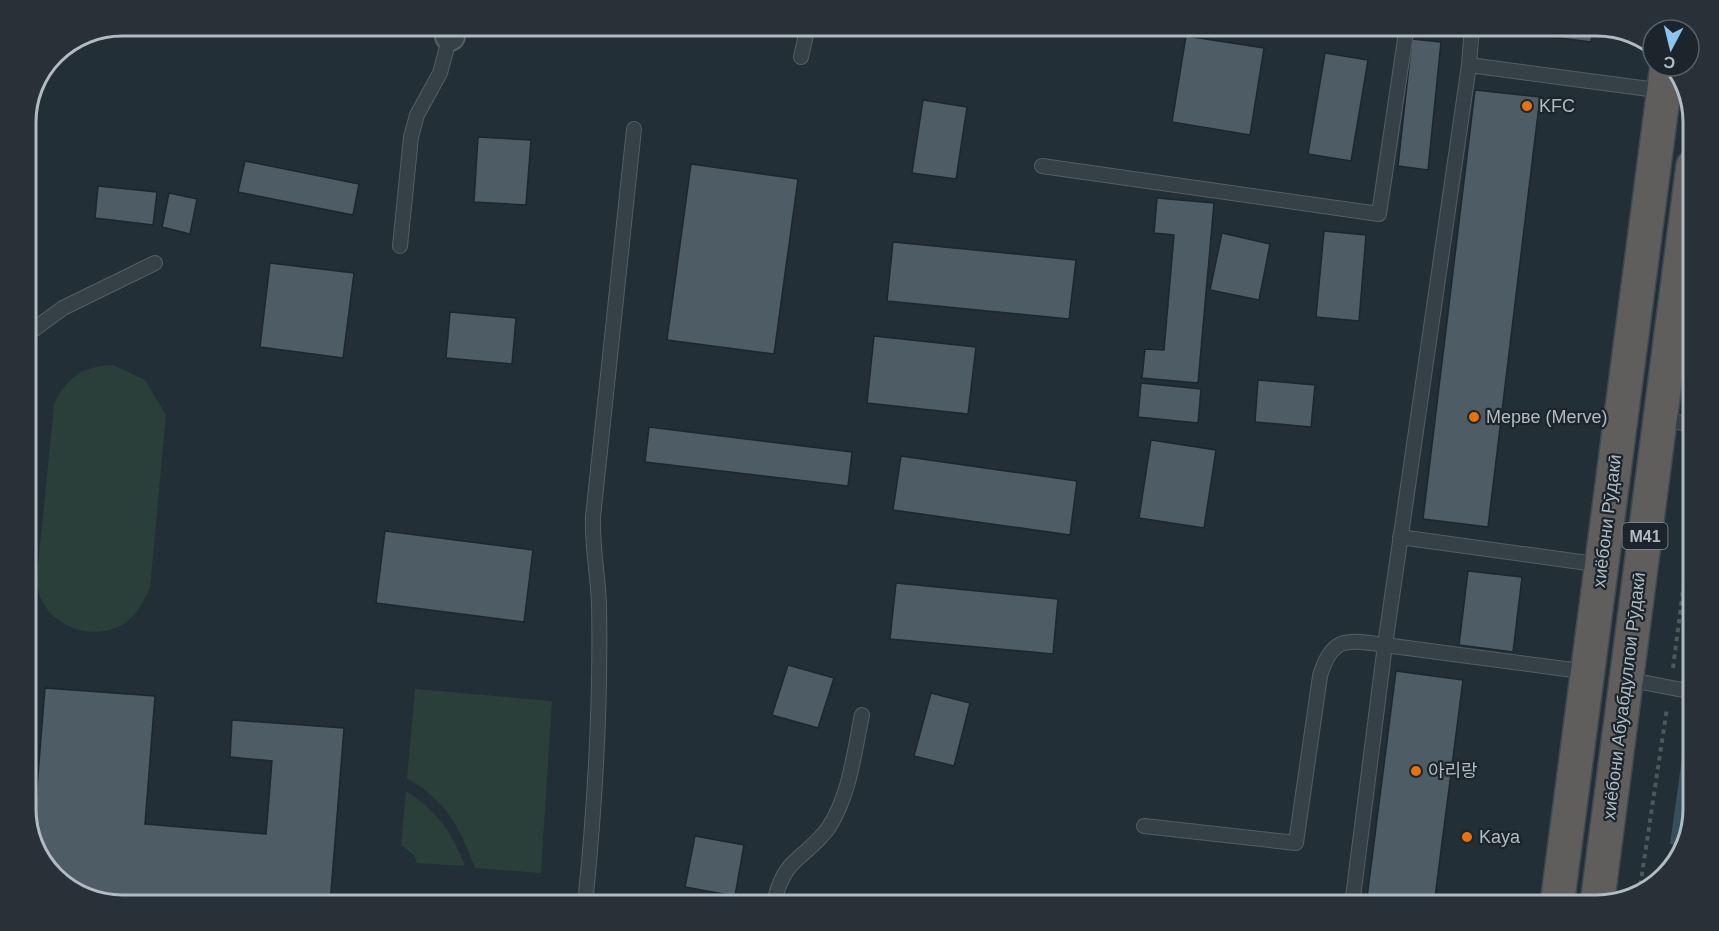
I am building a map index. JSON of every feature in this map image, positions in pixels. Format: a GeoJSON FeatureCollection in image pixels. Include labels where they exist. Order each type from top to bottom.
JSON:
{"type":"FeatureCollection","features":[{"type":"Feature","properties":{"kind":"highway","name":"хиёбони Рӯдакӣ"},"geometry":{"type":"LineString","coordinates":[[1558,895],[1602,565],[1672,84]]}},
{"type":"Feature","properties":{"kind":"highway","name":"хиёбони Абуабдуллои Рӯдакӣ"},"geometry":{"type":"LineString","coordinates":[[1598,895],[1683,243]]}},
{"type":"Feature","properties":{"kind":"highway"},"geometry":{"type":"LineString","coordinates":[[1588,672],[1626,679]]}},
{"type":"Feature","properties":{"kind":"lane"},"geometry":{"type":"LineString","coordinates":[[400,246],[411,137],[417,115],[440,73],[450,36]]}},
{"type":"Feature","properties":{"kind":"lane"},"geometry":{"type":"LineString","coordinates":[[801,57],[806,36]]}},
{"type":"Feature","properties":{"kind":"lane"},"geometry":{"type":"LineString","coordinates":[[1042,166],[1379,214],[1406,36]]}},
{"type":"Feature","properties":{"kind":"lane"},"geometry":{"type":"LineString","coordinates":[[1353,895],[1385,645],[1469,65],[1471,36]]}},
{"type":"Feature","properties":{"kind":"lane"},"geometry":{"type":"LineString","coordinates":[[1469,65],[1672,84]]}},
{"type":"Feature","properties":{"kind":"lane"},"geometry":{"type":"LineString","coordinates":[[586,895],[597,708],[598,604],[592,551],[592,517],[634,129]]}},
{"type":"Feature","properties":{"kind":"lane"},"geometry":{"type":"LineString","coordinates":[[36,328],[63,308],[155,262]]}},
{"type":"Feature","properties":{"kind":"lane"},"geometry":{"type":"LineString","coordinates":[[1660,420],[1683,423]]}},
{"type":"Feature","properties":{"kind":"lane"},"geometry":{"type":"LineString","coordinates":[[1400,537],[1602,565]]}},
{"type":"Feature","properties":{"kind":"lane"},"geometry":{"type":"LineString","coordinates":[[1144,826],[1296,843],[1320,676],[1325,658],[1336,646],[1349,640],[1588,672]]}},
{"type":"Feature","properties":{"kind":"lane"},"geometry":{"type":"LineString","coordinates":[[1626,679],[1683,690]]}},
{"type":"Feature","properties":{"kind":"lane"},"geometry":{"type":"LineString","coordinates":[[776,895],[780,881],[791,865],[818,842],[836,814],[852,767],[862,715]]}},
{"type":"Feature","properties":{"kind":"path"},"geometry":{"type":"LineString","coordinates":[[1641,883],[1683,589]]}},
{"type":"Feature","properties":{"kind":"green space"},"geometry":{"type":"Polygon","coordinates":[[[113,365],[145,380],[166,415],[150,588],[139,609],[127,622],[108,630],[93,632],[79,630],[54,616],[44,605],[37,577],[54,404],[64,387],[77,375],[93,368],[113,365]]]}},
{"type":"Feature","properties":{"kind":"green space"},"geometry":{"type":"Polygon","coordinates":[[[415,689],[552,701],[541,873],[475,868],[450,816],[432,796],[407,778],[415,689]]]}},
{"type":"Feature","properties":{"kind":"green space"},"geometry":{"type":"Polygon","coordinates":[[[406,791],[435,814],[455,843],[465,866],[417,863],[414,855],[401,845],[406,791]]]}},
{"type":"Feature","properties":{"kind":"water"},"geometry":{"type":"Polygon","coordinates":[[[1683,751],[1682,820],[1675,845],[1670,844],[1683,751]]]}},
{"type":"Feature","properties":{"kind":"building"},"geometry":{"type":"Polygon","coordinates":[[[1186,36],[1264,48],[1250,135],[1172,122],[1186,36]]]}},
{"type":"Feature","properties":{"kind":"building"},"geometry":{"type":"Polygon","coordinates":[[[1543,36],[1592,36],[1591,42],[1543,36]]]}},
{"type":"Feature","properties":{"kind":"building"},"geometry":{"type":"Polygon","coordinates":[[[1412,39],[1441,42],[1428,170],[1398,166],[1412,39]]]}},
{"type":"Feature","properties":{"kind":"building"},"geometry":{"type":"Polygon","coordinates":[[[1325,53],[1368,60],[1351,161],[1308,154],[1325,53]]]}},
{"type":"Feature","properties":{"kind":"building"},"geometry":{"type":"Polygon","coordinates":[[[1475,90],[1540,97],[1488,527],[1423,519],[1475,90]]]}},
{"type":"Feature","properties":{"kind":"building"},"geometry":{"type":"Polygon","coordinates":[[[923,100],[967,107],[956,179],[912,173],[923,100]]]}},
{"type":"Feature","properties":{"kind":"building"},"geometry":{"type":"Polygon","coordinates":[[[478,137],[531,140],[526,205],[474,202],[478,137]]]}},
{"type":"Feature","properties":{"kind":"building"},"geometry":{"type":"Polygon","coordinates":[[[245,161],[359,184],[353,215],[238,192],[245,161]]]}},
{"type":"Feature","properties":{"kind":"building"},"geometry":{"type":"Polygon","coordinates":[[[691,164],[798,179],[774,354],[667,340],[691,164]]]}},
{"type":"Feature","properties":{"kind":"building"},"geometry":{"type":"Polygon","coordinates":[[[98,186],[157,192],[153,225],[95,218],[98,186]]]}},
{"type":"Feature","properties":{"kind":"building"},"geometry":{"type":"Polygon","coordinates":[[[169,193],[197,199],[190,234],[162,227],[169,193]]]}},
{"type":"Feature","properties":{"kind":"building"},"geometry":{"type":"Polygon","coordinates":[[[1157,198],[1214,203],[1198,383],[1142,378],[1145,349],[1164,350],[1174,235],[1154,233],[1157,198]]]}},
{"type":"Feature","properties":{"kind":"building"},"geometry":{"type":"Polygon","coordinates":[[[1324,231],[1366,235],[1359,321],[1316,317],[1324,231]]]}},
{"type":"Feature","properties":{"kind":"building"},"geometry":{"type":"Polygon","coordinates":[[[1222,233],[1270,244],[1259,300],[1210,290],[1222,233]]]}},
{"type":"Feature","properties":{"kind":"building"},"geometry":{"type":"Polygon","coordinates":[[[893,242],[1076,260],[1069,319],[887,301],[893,242]]]}},
{"type":"Feature","properties":{"kind":"building"},"geometry":{"type":"Polygon","coordinates":[[[270,263],[354,273],[343,358],[260,347],[270,263]]]}},
{"type":"Feature","properties":{"kind":"building"},"geometry":{"type":"Polygon","coordinates":[[[450,312],[516,318],[512,364],[446,358],[450,312]]]}},
{"type":"Feature","properties":{"kind":"building"},"geometry":{"type":"Polygon","coordinates":[[[874,336],[976,347],[968,414],[867,403],[874,336]]]}},
{"type":"Feature","properties":{"kind":"building"},"geometry":{"type":"Polygon","coordinates":[[[1258,380],[1315,385],[1311,427],[1255,422],[1258,380]]]}},
{"type":"Feature","properties":{"kind":"building"},"geometry":{"type":"Polygon","coordinates":[[[1141,383],[1201,389],[1198,423],[1138,417],[1141,383]]]}},
{"type":"Feature","properties":{"kind":"building"},"geometry":{"type":"Polygon","coordinates":[[[649,427],[852,452],[848,486],[645,462],[649,427]]]}},
{"type":"Feature","properties":{"kind":"building"},"geometry":{"type":"Polygon","coordinates":[[[1151,440],[1216,450],[1204,528],[1139,518],[1151,440]]]}},
{"type":"Feature","properties":{"kind":"building"},"geometry":{"type":"Polygon","coordinates":[[[901,456],[1077,481],[1070,535],[893,510],[901,456]]]}},
{"type":"Feature","properties":{"kind":"building"},"geometry":{"type":"Polygon","coordinates":[[[385,531],[533,550],[524,622],[376,603],[385,531]]]}},
{"type":"Feature","properties":{"kind":"building"},"geometry":{"type":"Polygon","coordinates":[[[1468,571],[1522,577],[1513,652],[1459,645],[1468,571]]]}},
{"type":"Feature","properties":{"kind":"building"},"geometry":{"type":"Polygon","coordinates":[[[896,583],[1058,599],[1053,654],[890,639],[896,583]]]}},
{"type":"Feature","properties":{"kind":"building"},"geometry":{"type":"Polygon","coordinates":[[[788,665],[834,678],[818,728],[772,715],[788,665]]]}},
{"type":"Feature","properties":{"kind":"building"},"geometry":{"type":"Polygon","coordinates":[[[1396,671],[1463,680],[1435,895],[1367,895],[1396,671]]]}},
{"type":"Feature","properties":{"kind":"building"},"geometry":{"type":"Polygon","coordinates":[[[45,688],[155,696],[145,824],[266,834],[272,761],[230,757],[232,720],[344,728],[331,895],[122,895],[94,890],[74,881],[50,857],[38,826],[36,800],[45,688]]]}},
{"type":"Feature","properties":{"kind":"building"},"geometry":{"type":"Polygon","coordinates":[[[931,693],[970,703],[954,766],[914,756],[931,693]]]}},
{"type":"Feature","properties":{"kind":"building"},"geometry":{"type":"Polygon","coordinates":[[[695,836],[744,845],[735,895],[685,887],[695,836]]]}},
{"type":"Feature","properties":{"kind":"place","name":"KFC"},"geometry":{"type":"Point","coordinates":[1527,106]}},
{"type":"Feature","properties":{"kind":"place","name":"Mерве (Merve)"},"geometry":{"type":"Point","coordinates":[1474,417]}},
{"type":"Feature","properties":{"kind":"place","name":"아리랑"},"geometry":{"type":"Point","coordinates":[1416,771]}},
{"type":"Feature","properties":{"kind":"place","name":"Kaya"},"geometry":{"type":"Point","coordinates":[1467,837]}}]}
